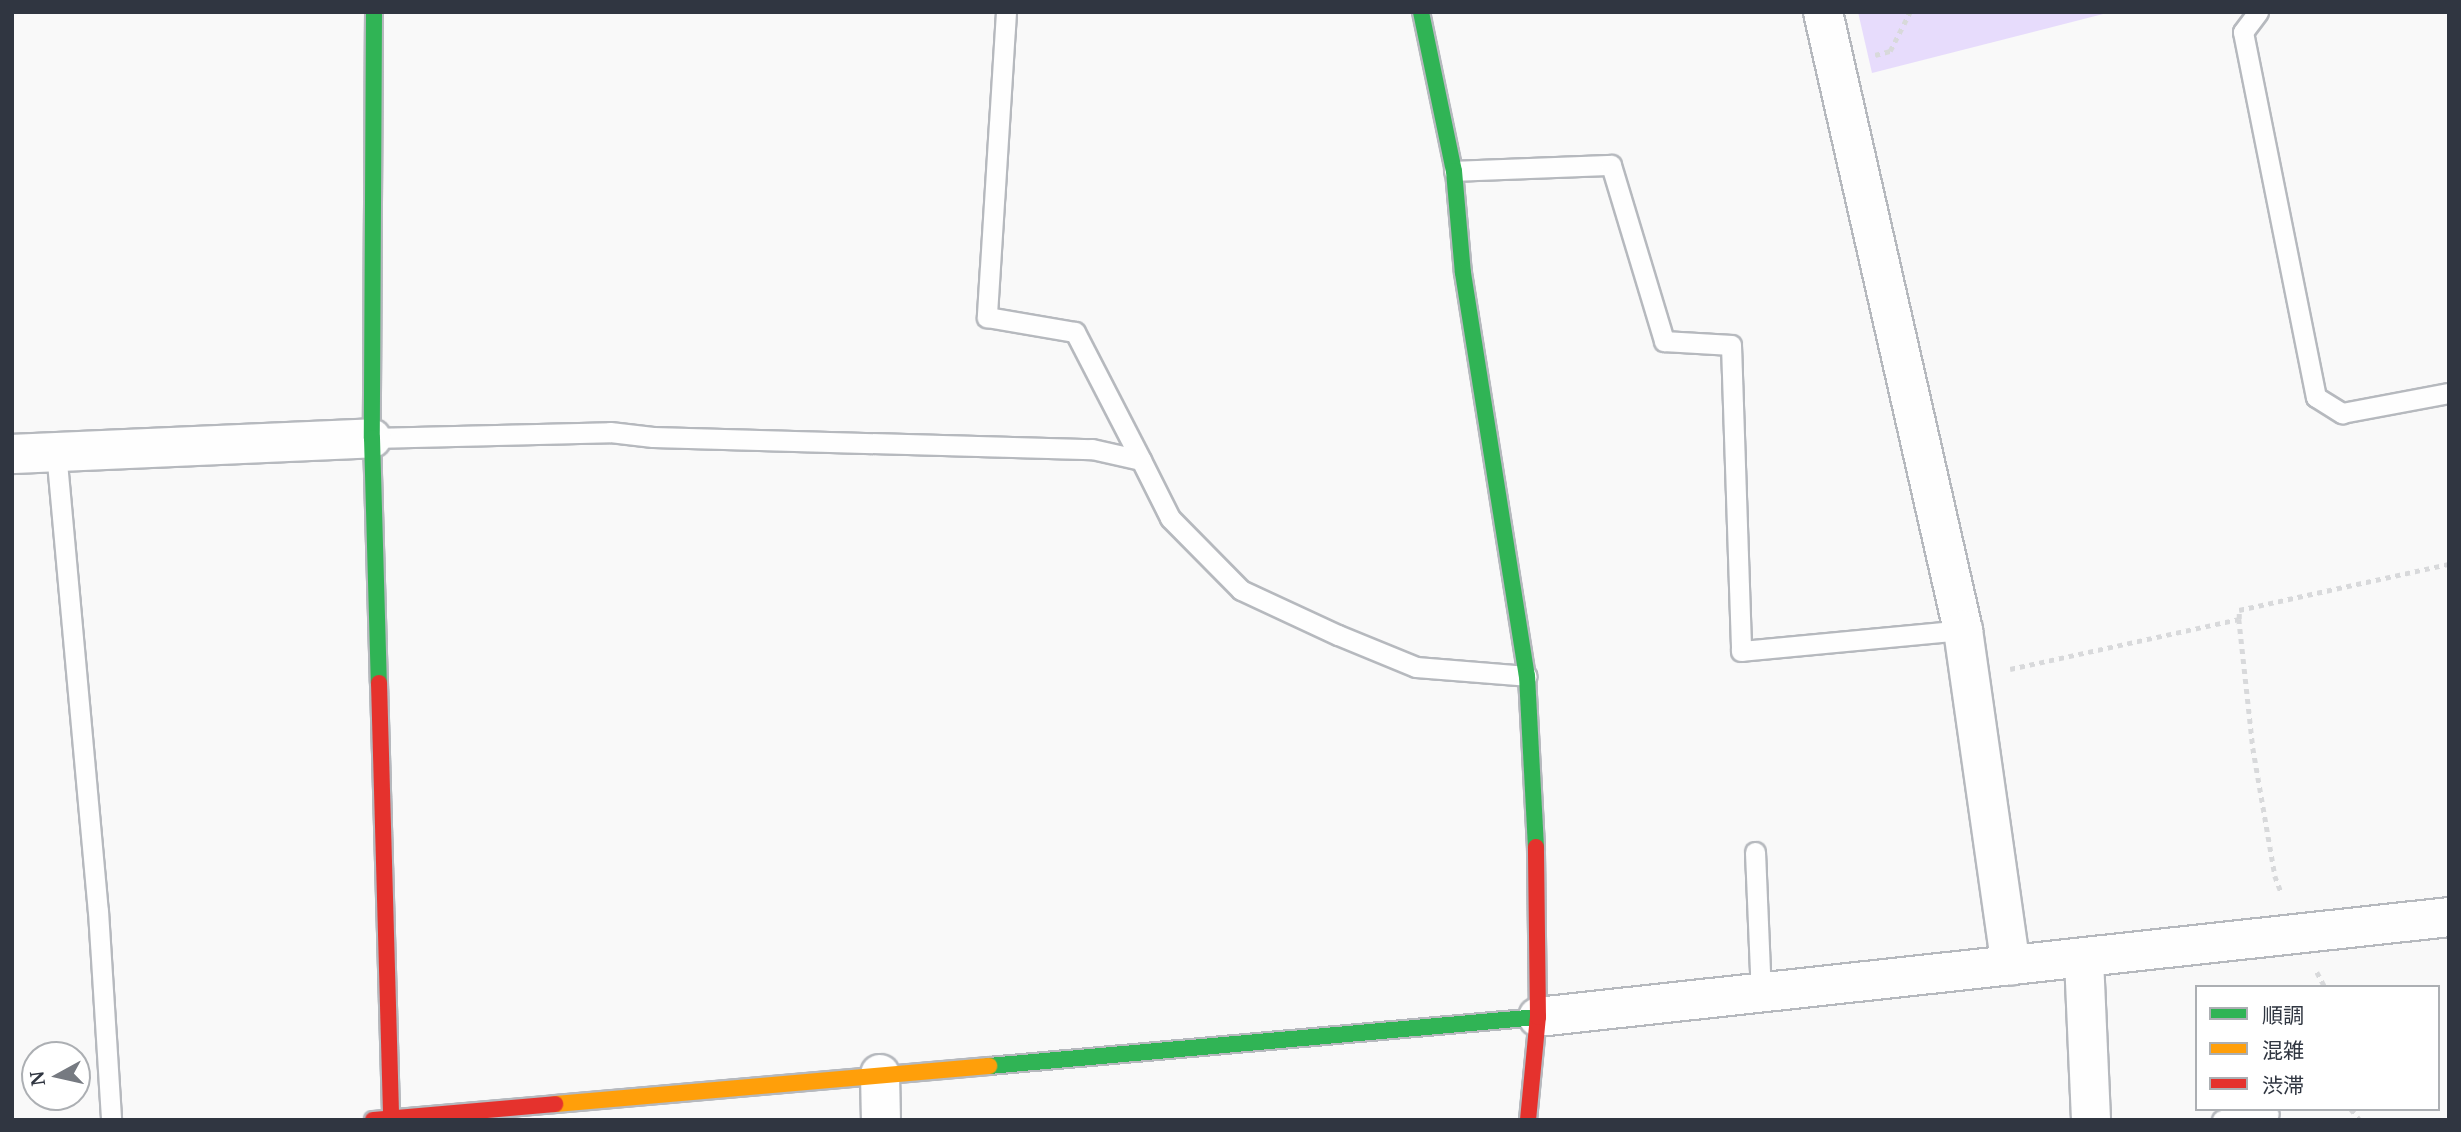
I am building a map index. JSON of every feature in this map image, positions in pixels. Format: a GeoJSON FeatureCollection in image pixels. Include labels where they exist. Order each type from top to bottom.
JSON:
{"type":"FeatureCollection","features":[{"type":"Feature","properties":{"kind":"street"},"geometry":{"type":"LineString","coordinates":[[374,12],[372,438],[391,1119]]}},
{"type":"Feature","properties":{"kind":"street"},"geometry":{"type":"LineString","coordinates":[[1421,12],[1454,171],[1463,273],[1527,676],[1537,868],[1538,1017],[1528,1120]]}},
{"type":"Feature","properties":{"kind":"street"},"geometry":{"type":"LineString","coordinates":[[1823,12],[1964,629],[2011,966]]}},
{"type":"Feature","properties":{"kind":"street"},"geometry":{"type":"LineString","coordinates":[[12,454],[372,438]]}},
{"type":"Feature","properties":{"kind":"street"},"geometry":{"type":"LineString","coordinates":[[373,1120],[1538,1017],[2449,918]]}},
{"type":"Feature","properties":{"kind":"street"},"geometry":{"type":"LineString","coordinates":[[2084,959],[2091,1120]]}},
{"type":"Feature","properties":{"kind":"street"},"geometry":{"type":"LineString","coordinates":[[880,1074],[881,1120]]}},
{"type":"Feature","properties":{"kind":"lane"},"geometry":{"type":"LineString","coordinates":[[1006,12],[987,317],[1075,332],[1170,518],[1241,590],[1338,635],[1416,667],[1527,676]]}},
{"type":"Feature","properties":{"kind":"lane"},"geometry":{"type":"LineString","coordinates":[[2258,12],[2244,32],[2316,397],[2342,413],[2449,393]]}},
{"type":"Feature","properties":{"kind":"lane"},"geometry":{"type":"LineString","coordinates":[[1454,171],[1611,164],[1664,341],[1731,345],[1741,651],[1964,629]]}},
{"type":"Feature","properties":{"kind":"lane"},"geometry":{"type":"LineString","coordinates":[[372,438],[610,432],[653,437],[1092,449],[1141,460]]}},
{"type":"Feature","properties":{"kind":"lane"},"geometry":{"type":"LineString","coordinates":[[56,451],[98,911],[111,1120]]}},
{"type":"Feature","properties":{"kind":"lane"},"geometry":{"type":"LineString","coordinates":[[1755,852],[1761,993]]}},
{"type":"Feature","properties":{"kind":"lane"},"geometry":{"type":"LineString","coordinates":[[2222,1120],[2269,1114]]}},
{"type":"Feature","properties":{"kind":"path"},"geometry":{"type":"LineString","coordinates":[[1890,51],[1910,12]]}},
{"type":"Feature","properties":{"kind":"path"},"geometry":{"type":"LineString","coordinates":[[2297,934],[2275,876],[2253,748],[2239,610],[2449,564]]}},
{"type":"Feature","properties":{"kind":"path"},"geometry":{"type":"LineString","coordinates":[[2000,672],[2239,619]]}},
{"type":"Feature","properties":{"kind":"shaded area"},"geometry":{"type":"Polygon","coordinates":[[[1858,12],[2111,12],[1872,73],[1858,12]]]}},
{"type":"Feature","properties":{"kind":"traffic: fast"},"geometry":{"type":"LineString","coordinates":[[374,12],[372,438],[379,683]]}},
{"type":"Feature","properties":{"kind":"traffic: fast"},"geometry":{"type":"LineString","coordinates":[[1421,12],[1454,171],[1463,273],[1527,676],[1536,847]]}},
{"type":"Feature","properties":{"kind":"traffic: fast"},"geometry":{"type":"LineString","coordinates":[[989,1066],[1538,1017]]}},
{"type":"Feature","properties":{"kind":"traffic: slow"},"geometry":{"type":"LineString","coordinates":[[555,1104],[989,1066]]}},
{"type":"Feature","properties":{"kind":"traffic: jam"},"geometry":{"type":"LineString","coordinates":[[379,683],[391,1120]]}},
{"type":"Feature","properties":{"kind":"traffic: jam"},"geometry":{"type":"LineString","coordinates":[[1528,1120],[1538,1017],[1536,847]]}},
{"type":"Feature","properties":{"kind":"traffic: jam"},"geometry":{"type":"LineString","coordinates":[[373,1120],[555,1104]]}}]}
